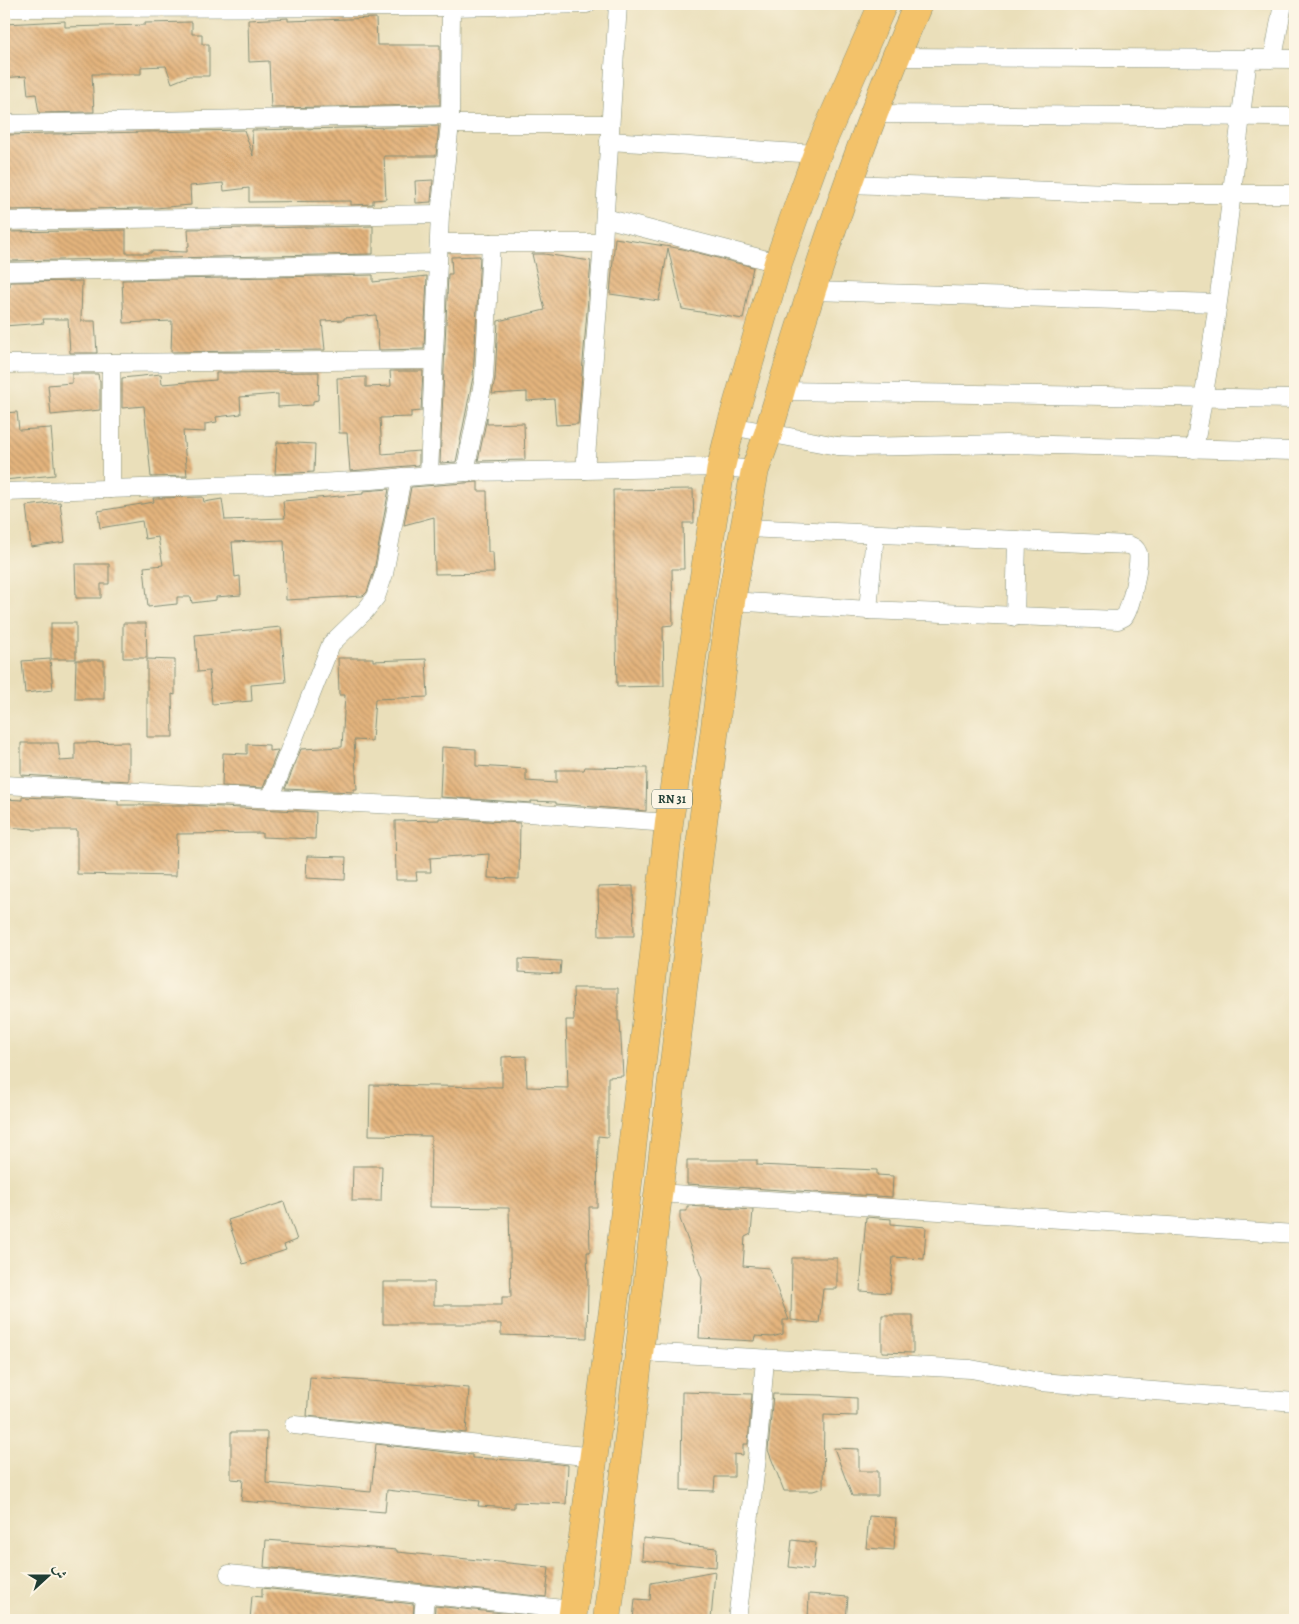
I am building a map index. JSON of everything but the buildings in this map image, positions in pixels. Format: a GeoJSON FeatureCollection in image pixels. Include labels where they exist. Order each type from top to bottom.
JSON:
{"type":"FeatureCollection","features":[{"type":"Feature","properties":{"kind":"highway","name":"RN 31"},"geometry":{"type":"LineString","coordinates":[[572,1615],[616,1280],[669,823],[721,467],[778,263],[817,154],[883,4]]}},
{"type":"Feature","properties":{"kind":"highway","name":"RN 31"},"geometry":{"type":"LineString","coordinates":[[606,1620],[731,601],[755,470],[847,184],[918,4]]}},
{"type":"Feature","properties":{"kind":"street"},"geometry":{"type":"LineString","coordinates":[[4,8],[586,4]]}},
{"type":"Feature","properties":{"kind":"street"},"geometry":{"type":"LineString","coordinates":[[585,470],[605,218],[618,4]]}},
{"type":"Feature","properties":{"kind":"street"},"geometry":{"type":"LineString","coordinates":[[1273,58],[1283,4]]}},
{"type":"Feature","properties":{"kind":"street"},"geometry":{"type":"LineString","coordinates":[[429,474],[440,214],[450,120],[451,6]]}},
{"type":"Feature","properties":{"kind":"street"},"geometry":{"type":"LineString","coordinates":[[896,56],[1295,59]]}},
{"type":"Feature","properties":{"kind":"street"},"geometry":{"type":"LineString","coordinates":[[1194,449],[1204,398],[1232,194],[1248,58]]}},
{"type":"Feature","properties":{"kind":"street"},"geometry":{"type":"LineString","coordinates":[[873,114],[1241,115],[1295,117]]}},
{"type":"Feature","properties":{"kind":"street"},"geometry":{"type":"LineString","coordinates":[[4,124],[450,120],[610,132],[817,154]]}},
{"type":"Feature","properties":{"kind":"street"},"geometry":{"type":"LineString","coordinates":[[847,184],[1139,194],[1295,194]]}},
{"type":"Feature","properties":{"kind":"street"},"geometry":{"type":"LineString","coordinates":[[4,221],[440,214]]}},
{"type":"Feature","properties":{"kind":"street"},"geometry":{"type":"LineString","coordinates":[[605,218],[778,263]]}},
{"type":"Feature","properties":{"kind":"street"},"geometry":{"type":"LineString","coordinates":[[439,243],[603,243]]}},
{"type":"Feature","properties":{"kind":"street"},"geometry":{"type":"LineString","coordinates":[[465,472],[484,378],[491,243]]}},
{"type":"Feature","properties":{"kind":"street"},"geometry":{"type":"LineString","coordinates":[[4,272],[438,263]]}},
{"type":"Feature","properties":{"kind":"street"},"geometry":{"type":"LineString","coordinates":[[812,291],[1217,303]]}},
{"type":"Feature","properties":{"kind":"street"},"geometry":{"type":"LineString","coordinates":[[4,364],[433,360]]}},
{"type":"Feature","properties":{"kind":"street"},"geometry":{"type":"LineString","coordinates":[[111,489],[112,363]]}},
{"type":"Feature","properties":{"kind":"street"},"geometry":{"type":"LineString","coordinates":[[781,391],[1295,399]]}},
{"type":"Feature","properties":{"kind":"street"},"geometry":{"type":"LineString","coordinates":[[731,426],[837,446],[858,447],[1006,444],[1295,451]]}},
{"type":"Feature","properties":{"kind":"street"},"geometry":{"type":"LineString","coordinates":[[4,492],[318,483],[465,472],[721,467],[755,470]]}},
{"type":"Feature","properties":{"kind":"street"},"geometry":{"type":"LineString","coordinates":[[270,799],[331,644],[365,611],[376,597],[384,574],[402,477]]}},
{"type":"Feature","properties":{"kind":"street"},"geometry":{"type":"LineString","coordinates":[[731,601],[868,610],[1110,621],[1124,617],[1130,607],[1138,560],[1137,550],[1130,545],[745,528]]}},
{"type":"Feature","properties":{"kind":"street"},"geometry":{"type":"LineString","coordinates":[[868,610],[875,534]]}},
{"type":"Feature","properties":{"kind":"street"},"geometry":{"type":"LineString","coordinates":[[1015,616],[1017,541]]}},
{"type":"Feature","properties":{"kind":"street"},"geometry":{"type":"LineString","coordinates":[[4,785],[444,808],[669,823]]}},
{"type":"Feature","properties":{"kind":"street"},"geometry":{"type":"LineString","coordinates":[[658,1193],[1295,1234]]}},
{"type":"Feature","properties":{"kind":"street"},"geometry":{"type":"LineString","coordinates":[[638,1352],[971,1369],[1040,1382],[1295,1402]]}},
{"type":"Feature","properties":{"kind":"street"},"geometry":{"type":"LineString","coordinates":[[737,1620],[757,1458],[765,1359]]}},
{"type":"Feature","properties":{"kind":"street"},"geometry":{"type":"LineString","coordinates":[[294,1425],[594,1457]]}},
{"type":"Feature","properties":{"kind":"street"},"geometry":{"type":"LineString","coordinates":[[229,1574],[572,1615]]}},
{"type":"Feature","properties":{"kind":"street"},"geometry":{"type":"LineString","coordinates":[[423,1620],[425,1596]]}}]}
